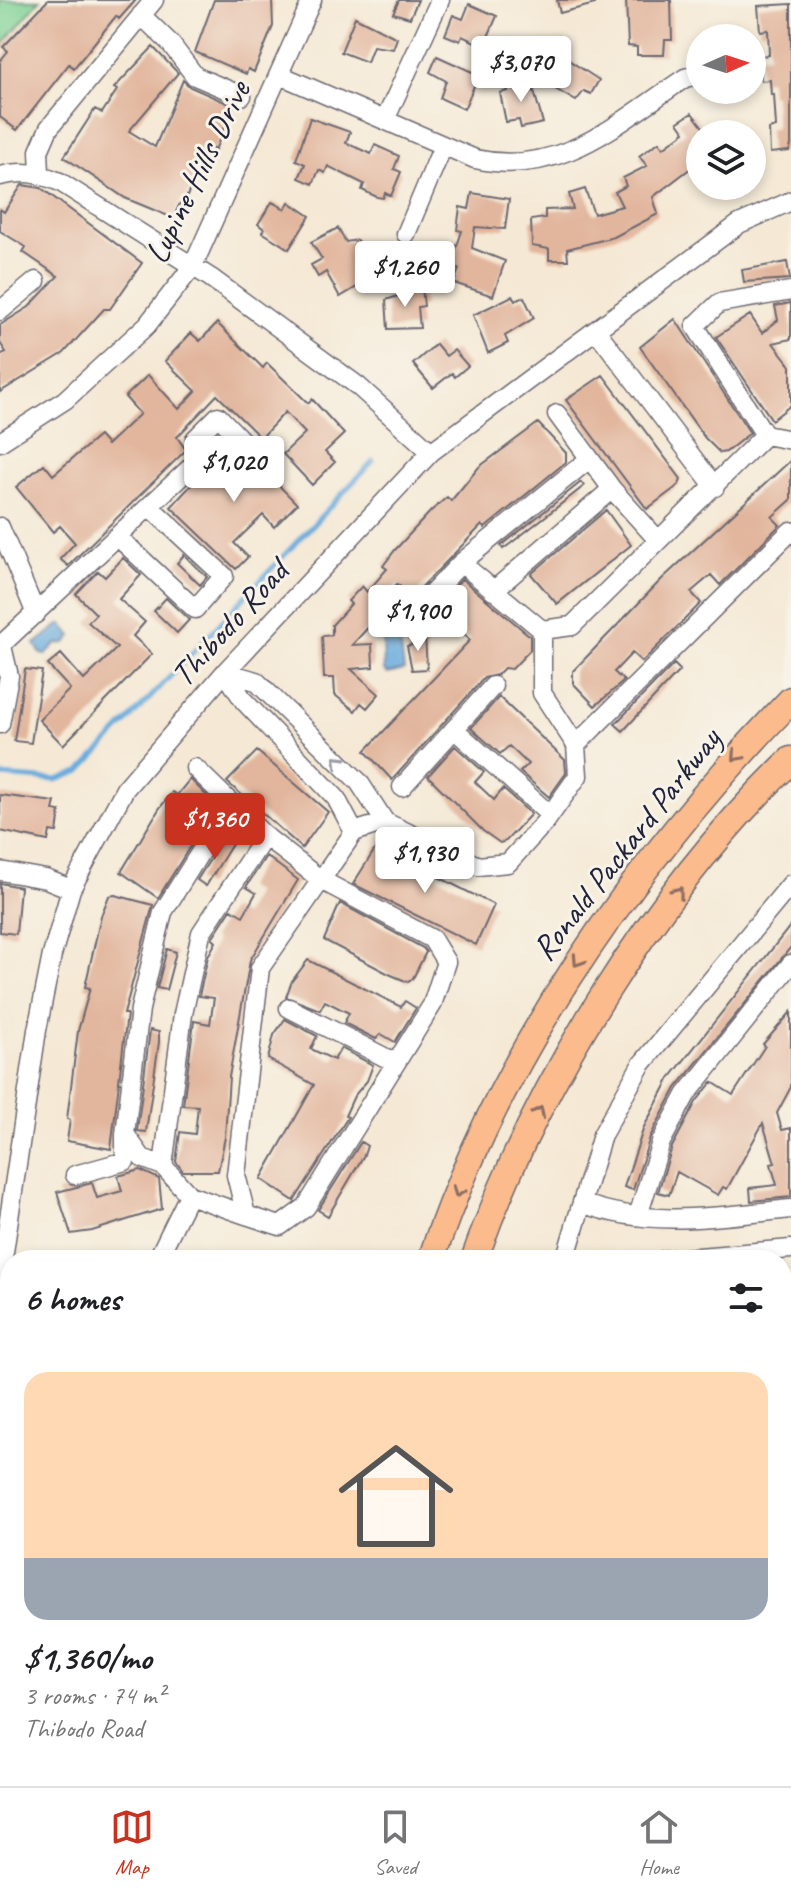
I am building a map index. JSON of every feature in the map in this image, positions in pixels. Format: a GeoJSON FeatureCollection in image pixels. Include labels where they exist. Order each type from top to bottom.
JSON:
{"type":"FeatureCollection","features":[{"type":"Feature","properties":{"kind":"highway","name":"Ronald Packard Parkway"},"geometry":{"type":"LineString","coordinates":[[435,1250],[462,1181],[506,1088],[552,1002],[605,918],[686,814],[791,700]]}},
{"type":"Feature","properties":{"kind":"highway","name":"Ronald Packard Parkway"},"geometry":{"type":"LineString","coordinates":[[478,1250],[542,1105],[616,977],[724,834],[791,760]]}},
{"type":"Feature","properties":{"kind":"street"},"geometry":{"type":"LineString","coordinates":[[40,173],[39,151],[49,128],[154,0]]}},
{"type":"Feature","properties":{"kind":"street","name":"Lupine Hills Drive"},"geometry":{"type":"LineString","coordinates":[[0,442],[65,400],[147,325],[193,266],[312,0]]}},
{"type":"Feature","properties":{"kind":"street"},"geometry":{"type":"LineString","coordinates":[[385,120],[440,0]]}},
{"type":"Feature","properties":{"kind":"street"},"geometry":{"type":"LineString","coordinates":[[141,15],[170,43],[195,76],[242,96]]}},
{"type":"Feature","properties":{"kind":"street"},"geometry":{"type":"LineString","coordinates":[[280,75],[443,146],[498,164],[530,164],[581,147],[686,78]]}},
{"type":"Feature","properties":{"kind":"street"},"geometry":{"type":"LineString","coordinates":[[406,234],[443,146]]}},
{"type":"Feature","properties":{"kind":"street"},"geometry":{"type":"LineString","coordinates":[[0,176],[18,171],[40,173],[193,266],[358,386],[431,452]]}},
{"type":"Feature","properties":{"kind":"street","name":"Thibodo Road"},"geometry":{"type":"LineString","coordinates":[[6,1250],[37,1030],[52,955],[71,889],[125,789],[225,672],[431,452],[739,224],[791,201]]}},
{"type":"Feature","properties":{"kind":"street"},"geometry":{"type":"LineString","coordinates":[[4,300],[36,281]]}},
{"type":"Feature","properties":{"kind":"street"},"geometry":{"type":"LineString","coordinates":[[791,291],[719,303],[695,326],[765,435],[791,440]]}},
{"type":"Feature","properties":{"kind":"street"},"geometry":{"type":"LineString","coordinates":[[596,330],[715,487]]}},
{"type":"Feature","properties":{"kind":"street"},"geometry":{"type":"LineString","coordinates":[[557,414],[588,460],[657,539]]}},
{"type":"Feature","properties":{"kind":"street"},"geometry":{"type":"LineString","coordinates":[[461,563],[542,630],[572,626],[765,435]]}},
{"type":"Feature","properties":{"kind":"street"},"geometry":{"type":"LineString","coordinates":[[0,724],[9,676],[1,646],[207,452]]}},
{"type":"Feature","properties":{"kind":"street"},"geometry":{"type":"LineString","coordinates":[[421,605],[461,563],[588,460]]}},
{"type":"Feature","properties":{"kind":"street"},"geometry":{"type":"LineString","coordinates":[[493,591],[612,489]]}},
{"type":"Feature","properties":{"kind":"street"},"geometry":{"type":"LineString","coordinates":[[118,537],[195,609],[224,576],[150,507]]}},
{"type":"Feature","properties":{"kind":"street"},"geometry":{"type":"LineString","coordinates":[[0,527],[36,614]]}},
{"type":"Feature","properties":{"kind":"street"},"geometry":{"type":"LineString","coordinates":[[576,745],[791,531]]}},
{"type":"Feature","properties":{"kind":"street"},"geometry":{"type":"LineString","coordinates":[[225,672],[256,681],[359,782],[385,822],[478,866],[508,863],[550,815],[578,776],[576,745],[542,693],[542,630]]}},
{"type":"Feature","properties":{"kind":"street"},"geometry":{"type":"LineString","coordinates":[[225,672],[244,701],[336,798],[354,832]]}},
{"type":"Feature","properties":{"kind":"street"},"geometry":{"type":"LineString","coordinates":[[402,787],[493,686]]}},
{"type":"Feature","properties":{"kind":"street"},"geometry":{"type":"LineString","coordinates":[[454,729],[550,815]]}},
{"type":"Feature","properties":{"kind":"street"},"geometry":{"type":"LineString","coordinates":[[125,1134],[142,1158],[163,1166],[189,1195],[280,1226],[306,1207],[432,1005],[446,962],[432,939],[321,880],[265,836],[195,768]]}},
{"type":"Feature","properties":{"kind":"street"},"geometry":{"type":"LineString","coordinates":[[75,1175],[125,1161],[125,1134],[140,1009],[163,912],[231,803]]}},
{"type":"Feature","properties":{"kind":"street"},"geometry":{"type":"LineString","coordinates":[[246,1215],[236,1175],[260,968],[354,832],[385,822]]}},
{"type":"Feature","properties":{"kind":"street"},"geometry":{"type":"LineString","coordinates":[[163,1166],[183,1014],[201,933],[265,836]]}},
{"type":"Feature","properties":{"kind":"street"},"geometry":{"type":"LineString","coordinates":[[0,871],[46,879],[71,889]]}},
{"type":"Feature","properties":{"kind":"street"},"geometry":{"type":"LineString","coordinates":[[568,1250],[602,1135],[641,1065],[791,884]]}},
{"type":"Feature","properties":{"kind":"street"},"geometry":{"type":"LineString","coordinates":[[638,1216],[661,1142],[686,1095],[791,964]]}},
{"type":"Feature","properties":{"kind":"street"},"geometry":{"type":"LineString","coordinates":[[289,1008],[394,1062]]}},
{"type":"Feature","properties":{"kind":"street"},"geometry":{"type":"LineString","coordinates":[[163,1250],[189,1195]]}},
{"type":"Feature","properties":{"kind":"street"},"geometry":{"type":"LineString","coordinates":[[582,1203],[608,1213],[681,1221],[791,1209]]}},
{"type":"Feature","properties":{"kind":"green space"},"geometry":{"type":"Polygon","coordinates":[[[0,0],[40,0],[0,48],[0,0]]]}},
{"type":"Feature","properties":{"kind":"water"},"geometry":{"type":"Polygon","coordinates":[[[63,625],[72,636],[66,643],[56,644],[46,655],[41,654],[35,644],[63,625]]]}},
{"type":"Feature","properties":{"kind":"water"},"geometry":{"type":"Polygon","coordinates":[[[399,632],[404,670],[388,674],[384,671],[383,636],[399,632]]]}},
{"type":"Feature","properties":{"kind":"building"},"geometry":{"type":"Polygon","coordinates":[[[48,0],[136,0],[119,19],[116,16],[74,68],[69,64],[17,130],[0,117],[0,61],[8,51],[3,47],[48,0]]]}},
{"type":"Feature","properties":{"kind":"building"},"geometry":{"type":"Polygon","coordinates":[[[214,0],[272,0],[273,26],[254,72],[248,69],[246,74],[195,52],[214,0]]]}},
{"type":"Feature","properties":{"kind":"building"},"geometry":{"type":"Polygon","coordinates":[[[399,0],[418,0],[410,18],[393,13],[399,0]]]}},
{"type":"Feature","properties":{"kind":"building"},"geometry":{"type":"Polygon","coordinates":[[[557,0],[595,0],[595,4],[560,13],[557,0]]]}},
{"type":"Feature","properties":{"kind":"building"},"geometry":{"type":"Polygon","coordinates":[[[626,0],[671,0],[672,40],[665,40],[664,55],[637,55],[637,47],[628,46],[626,0]]]}},
{"type":"Feature","properties":{"kind":"building"},"geometry":{"type":"Polygon","coordinates":[[[469,4],[497,16],[484,46],[462,36],[460,41],[445,35],[453,15],[463,19],[469,4]]]}},
{"type":"Feature","properties":{"kind":"building"},"geometry":{"type":"Polygon","coordinates":[[[791,4],[789,151],[770,153],[769,129],[776,127],[774,94],[771,95],[770,80],[766,80],[768,30],[766,24],[759,24],[758,6],[791,4]]]}},
{"type":"Feature","properties":{"kind":"building"},"geometry":{"type":"Polygon","coordinates":[[[355,17],[397,38],[393,49],[373,46],[367,62],[341,52],[355,17]]]}},
{"type":"Feature","properties":{"kind":"building"},"geometry":{"type":"Polygon","coordinates":[[[153,47],[178,73],[129,131],[155,147],[183,80],[190,87],[234,106],[215,150],[208,147],[185,201],[182,199],[173,218],[125,198],[64,157],[95,109],[102,113],[117,90],[114,88],[153,47]]]}},
{"type":"Feature","properties":{"kind":"building"},"geometry":{"type":"Polygon","coordinates":[[[437,56],[479,75],[464,109],[440,98],[446,81],[430,72],[437,56]]]}},
{"type":"Feature","properties":{"kind":"building"},"geometry":{"type":"Polygon","coordinates":[[[567,59],[599,80],[591,94],[584,91],[576,101],[550,86],[567,59]]]}},
{"type":"Feature","properties":{"kind":"building"},"geometry":{"type":"Polygon","coordinates":[[[530,77],[543,123],[521,128],[519,120],[506,122],[500,93],[508,91],[507,87],[514,85],[513,81],[530,77]]]}},
{"type":"Feature","properties":{"kind":"building"},"geometry":{"type":"Polygon","coordinates":[[[692,113],[697,120],[686,120],[686,172],[653,197],[658,214],[614,237],[567,249],[568,260],[549,260],[549,249],[532,246],[531,220],[545,218],[545,210],[573,209],[569,194],[585,189],[594,214],[622,206],[615,192],[626,186],[623,178],[647,166],[639,156],[659,142],[663,148],[685,132],[678,122],[692,113]]]}},
{"type":"Feature","properties":{"kind":"building"},"geometry":{"type":"Polygon","coordinates":[[[310,118],[350,132],[346,143],[371,154],[375,145],[399,156],[394,169],[401,172],[391,196],[385,193],[383,198],[377,197],[362,190],[364,184],[328,166],[325,173],[319,170],[313,184],[299,178],[305,164],[296,160],[310,118]]]}},
{"type":"Feature","properties":{"kind":"building"},"geometry":{"type":"Polygon","coordinates":[[[22,185],[41,188],[142,263],[110,309],[104,309],[64,353],[0,392],[0,355],[6,352],[0,343],[0,325],[29,307],[58,276],[23,252],[26,247],[0,231],[0,209],[4,212],[22,185]]]}},
{"type":"Feature","properties":{"kind":"building"},"geometry":{"type":"Polygon","coordinates":[[[472,193],[509,199],[505,229],[475,227],[472,248],[505,261],[493,296],[454,283],[459,269],[450,267],[462,231],[457,230],[460,207],[469,209],[472,193]]]}},
{"type":"Feature","properties":{"kind":"building"},"geometry":{"type":"Polygon","coordinates":[[[272,202],[285,209],[289,202],[310,216],[289,249],[262,232],[264,229],[258,224],[272,202]]]}},
{"type":"Feature","properties":{"kind":"building"},"geometry":{"type":"Polygon","coordinates":[[[338,228],[346,242],[357,240],[380,273],[340,297],[326,272],[318,277],[311,265],[322,259],[311,242],[338,228]]]}},
{"type":"Feature","properties":{"kind":"building"},"geometry":{"type":"Polygon","coordinates":[[[787,262],[790,279],[744,282],[742,270],[787,262]]]}},
{"type":"Feature","properties":{"kind":"building"},"geometry":{"type":"Polygon","coordinates":[[[422,288],[424,306],[418,307],[420,328],[388,329],[386,300],[398,296],[397,289],[422,288]]]}},
{"type":"Feature","properties":{"kind":"building"},"geometry":{"type":"Polygon","coordinates":[[[512,296],[515,301],[524,297],[534,318],[505,336],[508,343],[488,353],[473,315],[512,296]]]}},
{"type":"Feature","properties":{"kind":"building"},"geometry":{"type":"Polygon","coordinates":[[[791,303],[791,339],[773,343],[791,366],[791,405],[772,420],[716,337],[750,315],[762,333],[778,320],[775,306],[791,303]]]}},
{"type":"Feature","properties":{"kind":"building"},"geometry":{"type":"Polygon","coordinates":[[[675,319],[750,433],[726,452],[720,453],[705,438],[640,347],[675,319]]]}},
{"type":"Feature","properties":{"kind":"building"},"geometry":{"type":"Polygon","coordinates":[[[217,323],[263,368],[267,363],[308,403],[312,399],[344,434],[325,452],[335,462],[312,485],[283,454],[305,433],[285,412],[261,438],[217,395],[177,437],[186,450],[68,566],[60,559],[75,543],[60,526],[53,532],[16,487],[44,464],[53,475],[99,436],[107,445],[140,414],[125,397],[148,375],[179,409],[196,391],[165,361],[191,333],[200,341],[217,323]]]}},
{"type":"Feature","properties":{"kind":"building"},"geometry":{"type":"Polygon","coordinates":[[[436,344],[446,356],[454,350],[468,366],[455,377],[452,373],[433,388],[413,364],[436,344]]]}},
{"type":"Feature","properties":{"kind":"building"},"geometry":{"type":"Polygon","coordinates":[[[603,375],[681,479],[679,485],[647,509],[566,400],[603,375]]]}},
{"type":"Feature","properties":{"kind":"building"},"geometry":{"type":"Polygon","coordinates":[[[538,423],[566,453],[566,462],[485,528],[482,525],[413,596],[397,584],[380,603],[386,608],[352,645],[372,644],[373,667],[351,669],[379,694],[367,708],[361,703],[355,711],[335,695],[334,678],[324,678],[322,636],[332,635],[332,625],[351,604],[348,601],[362,586],[367,592],[387,569],[383,566],[395,550],[431,511],[447,497],[451,501],[479,467],[538,423]]]}},
{"type":"Feature","properties":{"kind":"building"},"geometry":{"type":"Polygon","coordinates":[[[264,437],[277,449],[261,467],[297,504],[274,527],[263,515],[234,543],[248,557],[236,569],[171,507],[206,469],[218,479],[230,477],[254,454],[264,437]]]}},
{"type":"Feature","properties":{"kind":"building"},"geometry":{"type":"Polygon","coordinates":[[[791,460],[791,500],[772,517],[780,525],[720,585],[711,575],[691,592],[701,603],[642,662],[632,653],[614,672],[624,681],[595,706],[573,683],[573,671],[662,579],[791,460]]]}},
{"type":"Feature","properties":{"kind":"building"},"geometry":{"type":"Polygon","coordinates":[[[581,482],[584,486],[503,549],[501,546],[581,482]]]}},
{"type":"Feature","properties":{"kind":"building"},"geometry":{"type":"Polygon","coordinates":[[[606,510],[631,545],[557,604],[531,574],[606,510]]]}},
{"type":"Feature","properties":{"kind":"building"},"geometry":{"type":"Polygon","coordinates":[[[184,555],[207,577],[200,585],[177,563],[184,555]]]}},
{"type":"Feature","properties":{"kind":"building"},"geometry":{"type":"Polygon","coordinates":[[[123,558],[141,575],[119,599],[145,622],[133,636],[152,654],[63,745],[39,720],[70,689],[48,665],[61,654],[84,680],[117,648],[88,622],[96,614],[76,594],[98,571],[105,577],[123,558]]]}},
{"type":"Feature","properties":{"kind":"building"},"geometry":{"type":"Polygon","coordinates":[[[462,579],[530,636],[530,650],[512,669],[504,668],[497,675],[484,678],[392,780],[365,751],[470,640],[437,606],[462,579]]]}},
{"type":"Feature","properties":{"kind":"building"},"geometry":{"type":"Polygon","coordinates":[[[166,598],[189,620],[177,633],[154,611],[166,598]]]}},
{"type":"Feature","properties":{"kind":"building"},"geometry":{"type":"Polygon","coordinates":[[[425,635],[427,669],[412,670],[407,646],[412,645],[411,636],[425,635]]]}},
{"type":"Feature","properties":{"kind":"building"},"geometry":{"type":"Polygon","coordinates":[[[674,664],[680,670],[623,731],[615,724],[674,664]]]}},
{"type":"Feature","properties":{"kind":"building"},"geometry":{"type":"Polygon","coordinates":[[[25,669],[42,671],[31,743],[14,741],[25,669]]]}},
{"type":"Feature","properties":{"kind":"building"},"geometry":{"type":"Polygon","coordinates":[[[499,697],[565,760],[566,773],[549,797],[520,772],[528,764],[509,746],[500,754],[471,728],[499,697]]]}},
{"type":"Feature","properties":{"kind":"building"},"geometry":{"type":"Polygon","coordinates":[[[455,746],[484,772],[475,782],[494,800],[503,789],[531,814],[506,841],[500,843],[483,831],[428,776],[455,746]]]}},
{"type":"Feature","properties":{"kind":"building"},"geometry":{"type":"Polygon","coordinates":[[[257,751],[328,812],[302,848],[227,782],[257,751]]]}},
{"type":"Feature","properties":{"kind":"building"},"geometry":{"type":"Polygon","coordinates":[[[190,779],[208,797],[200,807],[210,814],[158,898],[121,872],[159,809],[172,792],[177,795],[190,779]]]}},
{"type":"Feature","properties":{"kind":"building"},"geometry":{"type":"Polygon","coordinates":[[[0,795],[55,802],[53,810],[60,811],[57,832],[50,831],[48,841],[0,831],[0,795]]]}},
{"type":"Feature","properties":{"kind":"building"},"geometry":{"type":"Polygon","coordinates":[[[225,836],[234,841],[206,886],[197,880],[225,836]]]}},
{"type":"Feature","properties":{"kind":"building"},"geometry":{"type":"Polygon","coordinates":[[[377,846],[494,905],[476,945],[353,884],[377,846]]]}},
{"type":"Feature","properties":{"kind":"building"},"geometry":{"type":"Polygon","coordinates":[[[266,856],[298,880],[250,960],[229,1077],[225,1137],[218,1171],[183,1171],[176,1162],[180,1132],[195,1134],[198,1106],[183,1105],[194,1021],[210,1024],[214,998],[199,996],[208,956],[216,942],[212,938],[231,909],[243,916],[256,893],[246,887],[266,856]]]}},
{"type":"Feature","properties":{"kind":"building"},"geometry":{"type":"Polygon","coordinates":[[[0,883],[20,887],[16,934],[0,932],[0,883]]]}},
{"type":"Feature","properties":{"kind":"building"},"geometry":{"type":"Polygon","coordinates":[[[109,896],[153,905],[124,1014],[127,1014],[111,1149],[67,1141],[70,1120],[67,1119],[78,1031],[90,988],[85,987],[101,916],[109,896]]]}},
{"type":"Feature","properties":{"kind":"building"},"geometry":{"type":"Polygon","coordinates":[[[340,903],[423,948],[426,952],[413,978],[408,982],[389,974],[324,940],[340,903]]]}},
{"type":"Feature","properties":{"kind":"building"},"geometry":{"type":"Polygon","coordinates":[[[791,925],[791,947],[676,1088],[650,1137],[633,1190],[624,1187],[644,1127],[670,1078],[791,925]]]}},
{"type":"Feature","properties":{"kind":"building"},"geometry":{"type":"Polygon","coordinates":[[[167,949],[176,952],[166,990],[157,988],[167,949]]]}},
{"type":"Feature","properties":{"kind":"building"},"geometry":{"type":"Polygon","coordinates":[[[308,960],[401,1007],[405,1001],[416,1008],[395,1042],[381,1034],[376,1039],[344,1023],[349,1013],[325,1001],[320,1010],[286,997],[292,981],[308,960]]]}},
{"type":"Feature","properties":{"kind":"building"},"geometry":{"type":"Polygon","coordinates":[[[791,1012],[791,1087],[777,1113],[782,1130],[791,1128],[791,1197],[751,1201],[750,1188],[777,1185],[771,1164],[775,1163],[763,1123],[727,1189],[723,1187],[718,1195],[677,1172],[669,1195],[658,1192],[672,1147],[696,1102],[712,1082],[733,1095],[765,1046],[763,1044],[791,1012]]]}},
{"type":"Feature","properties":{"kind":"building"},"geometry":{"type":"Polygon","coordinates":[[[285,1019],[317,1036],[311,1049],[334,1060],[341,1048],[373,1065],[367,1081],[354,1096],[345,1116],[348,1117],[294,1201],[261,1179],[314,1085],[268,1059],[274,1035],[285,1019]]]}},
{"type":"Feature","properties":{"kind":"building"},"geometry":{"type":"Polygon","coordinates":[[[150,1030],[159,1032],[159,1042],[146,1132],[137,1131],[150,1030]]]}},
{"type":"Feature","properties":{"kind":"building"},"geometry":{"type":"Polygon","coordinates":[[[361,1142],[367,1146],[364,1155],[328,1216],[318,1210],[361,1142]]]}},
{"type":"Feature","properties":{"kind":"building"},"geometry":{"type":"Polygon","coordinates":[[[140,1170],[159,1179],[162,1209],[92,1231],[71,1234],[57,1192],[92,1183],[97,1198],[122,1191],[118,1176],[140,1170]]]}},
{"type":"Feature","properties":{"kind":"waterway"},"geometry":{"type":"LineString","coordinates":[[0,776],[57,780],[81,771],[373,461]]}}]}
